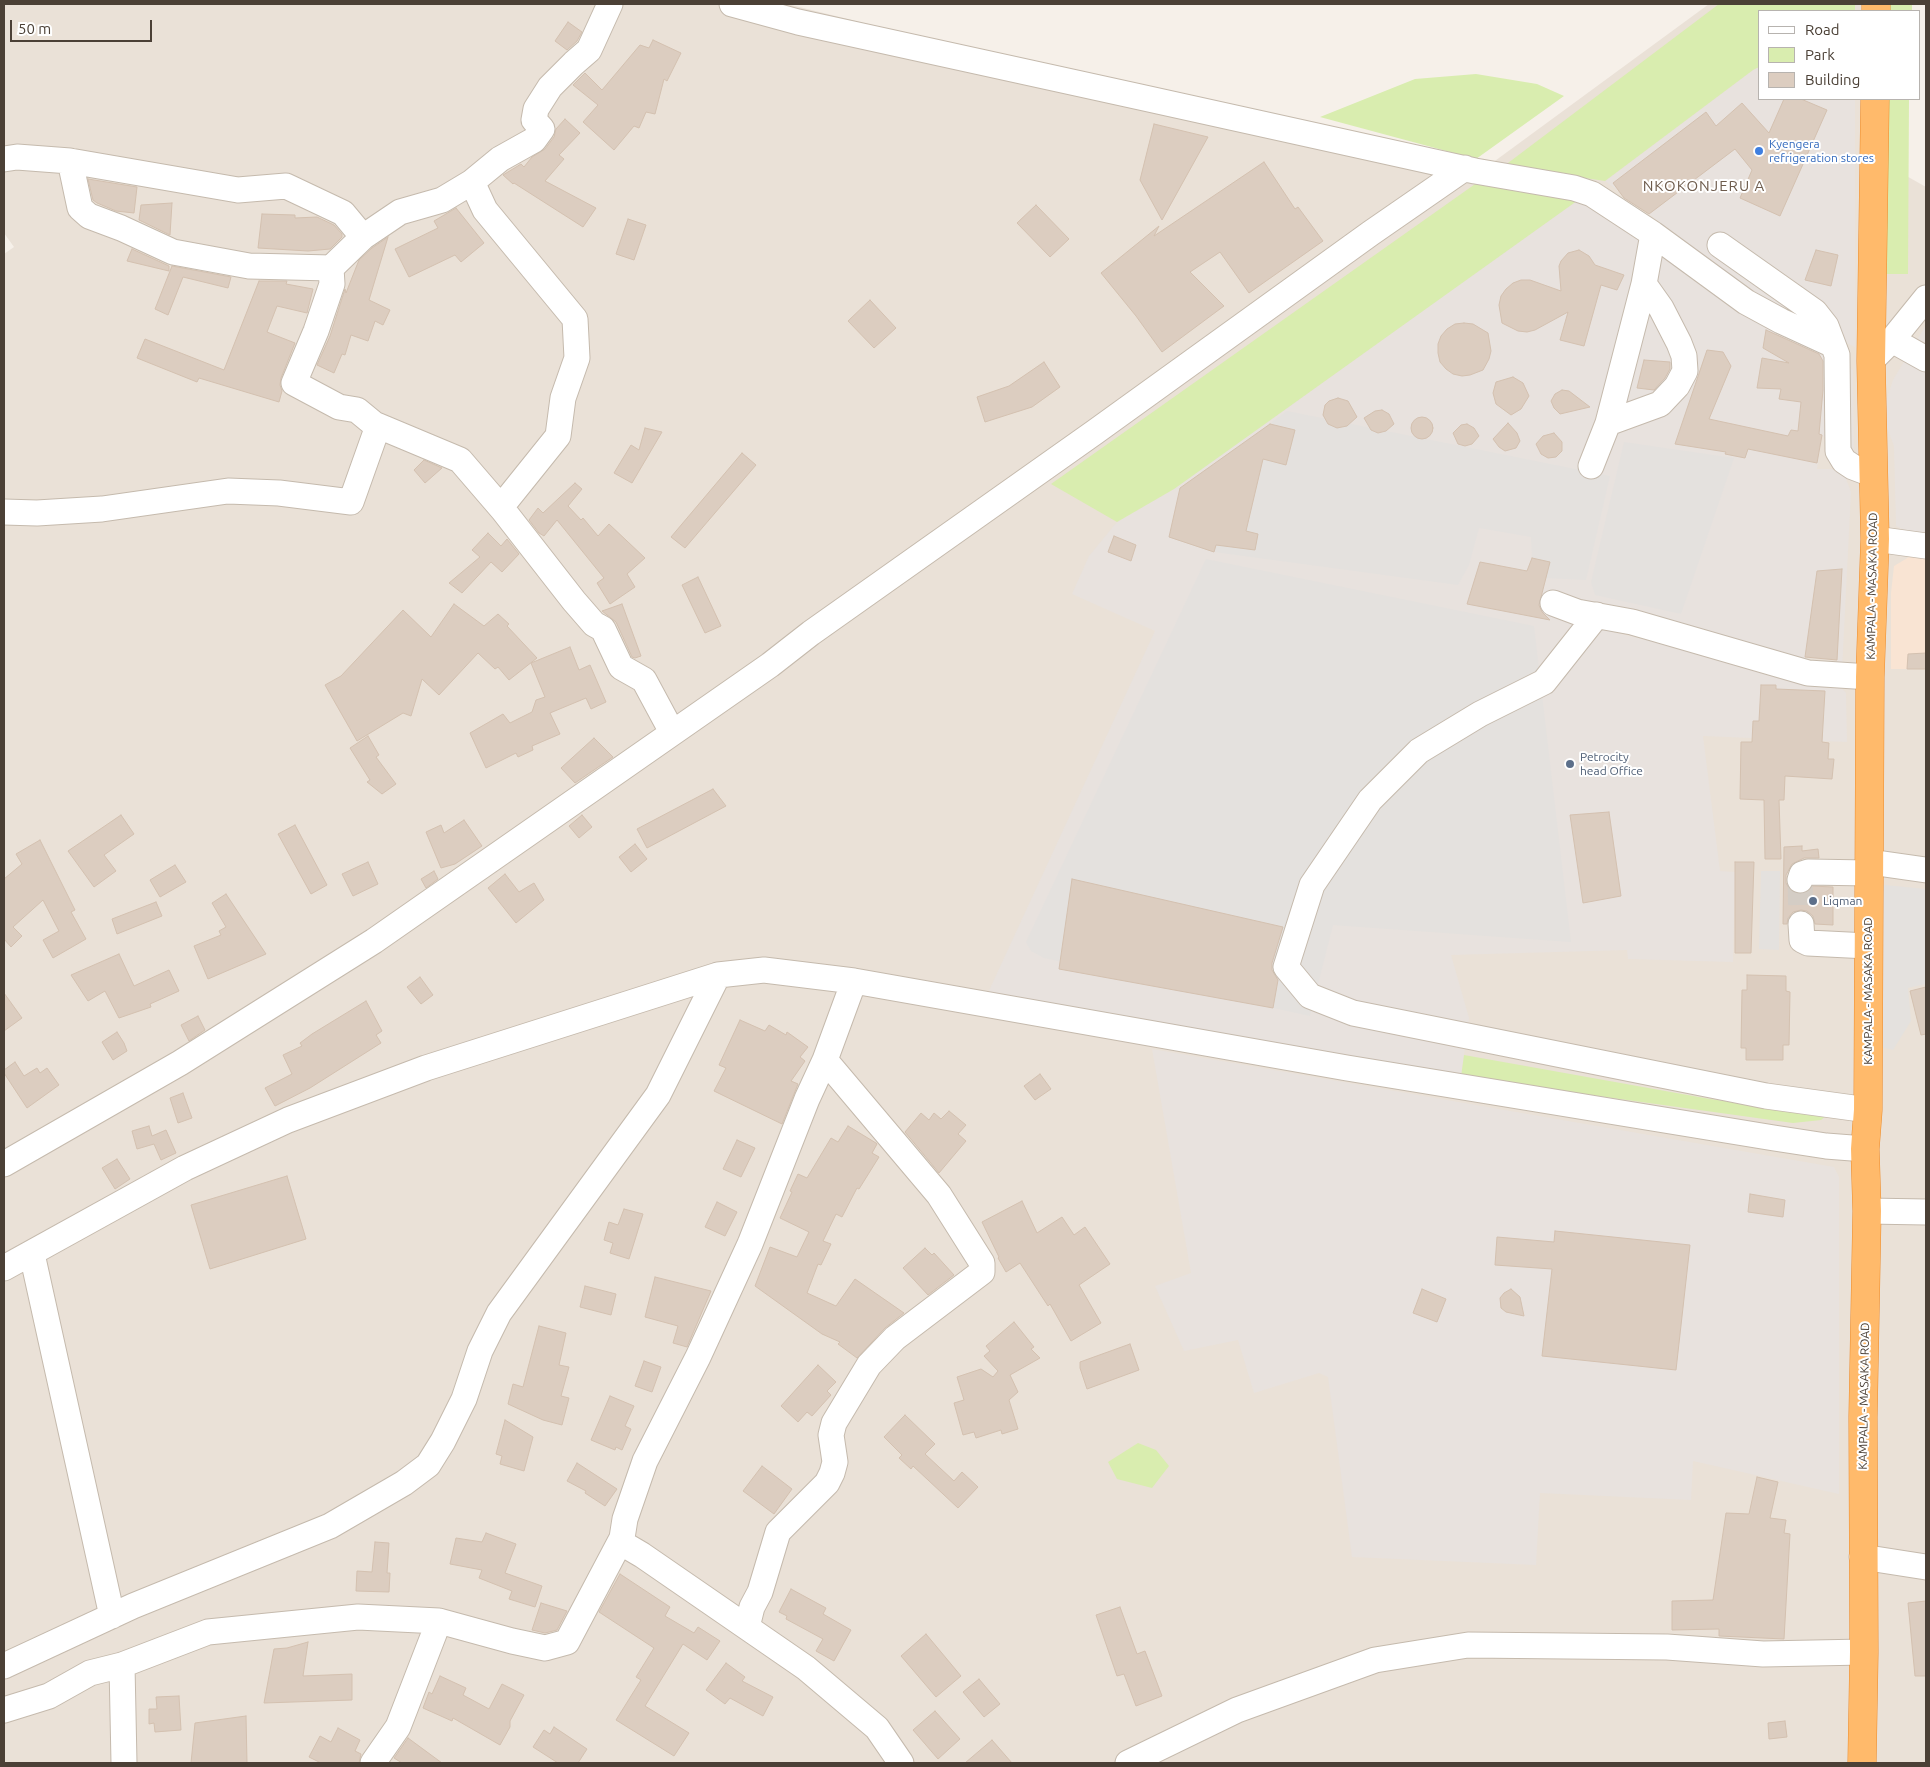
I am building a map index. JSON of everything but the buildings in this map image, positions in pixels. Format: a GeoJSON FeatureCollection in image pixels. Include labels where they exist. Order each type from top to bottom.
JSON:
{"type":"FeatureCollection","features":[{"type":"Feature","properties":{"kind":"highway","name":"KAMPALA - MASAKA ROAD"},"geometry":{"type":"LineString","coordinates":[[1862,1763],[1864,1652],[1862,1557],[1863,1363],[1867,1211],[1870,677],[1875,539],[1871,361],[1874,100]]}},
{"type":"Feature","properties":{"kind":"street"},"geometry":{"type":"LineString","coordinates":[[70,161],[80,208],[89,216],[121,228],[173,252],[249,266],[331,268],[363,237],[400,212],[442,200],[472,182],[500,159],[534,140],[542,129],[534,120],[536,109],[550,87],[589,50],[610,4]]}},
{"type":"Feature","properties":{"kind":"street"},"geometry":{"type":"LineString","coordinates":[[732,4],[798,22],[1465,168],[1574,188],[1592,194],[1653,234],[1746,302],[1781,321],[1831,344],[1835,348],[1837,355],[1838,451],[1844,461],[1853,467],[1874,475]]}},
{"type":"Feature","properties":{"kind":"street"},"geometry":{"type":"LineString","coordinates":[[4,159],[70,161],[238,190],[286,186],[343,213],[363,237]]}},
{"type":"Feature","properties":{"kind":"street"},"geometry":{"type":"LineString","coordinates":[[4,1164],[180,1063],[374,940],[770,665],[1371,233],[1465,168]]}},
{"type":"Feature","properties":{"kind":"street"},"geometry":{"type":"LineString","coordinates":[[472,182],[485,210],[575,319],[577,358],[563,398],[558,436],[501,507]]}},
{"type":"Feature","properties":{"kind":"street"},"geometry":{"type":"LineString","coordinates":[[1592,466],[1608,422],[1644,284],[1653,234]]}},
{"type":"Feature","properties":{"kind":"street"},"geometry":{"type":"LineString","coordinates":[[1720,245],[1816,312],[1826,326],[1831,344]]}},
{"type":"Feature","properties":{"kind":"street"},"geometry":{"type":"LineString","coordinates":[[331,268],[332,284],[316,331],[294,383],[339,407],[357,410],[378,426],[460,460],[501,507],[574,601],[594,624],[603,629],[621,667],[644,680],[672,732]]}},
{"type":"Feature","properties":{"kind":"street"},"geometry":{"type":"LineString","coordinates":[[1608,422],[1660,404],[1677,386],[1685,371],[1684,356],[1679,343],[1661,308],[1644,284]]}},
{"type":"Feature","properties":{"kind":"street"},"geometry":{"type":"LineString","coordinates":[[1871,361],[1892,340],[1926,298]]}},
{"type":"Feature","properties":{"kind":"street"},"geometry":{"type":"LineString","coordinates":[[1892,340],[1926,359]]}},
{"type":"Feature","properties":{"kind":"street"},"geometry":{"type":"LineString","coordinates":[[4,512],[37,513],[102,509],[228,491],[279,493],[351,502],[378,426]]}},
{"type":"Feature","properties":{"kind":"street"},"geometry":{"type":"LineString","coordinates":[[1875,539],[1926,546]]}},
{"type":"Feature","properties":{"kind":"street"},"geometry":{"type":"LineString","coordinates":[[1553,603],[1577,612],[1632,622],[1808,673],[1870,677]]}},
{"type":"Feature","properties":{"kind":"street"},"geometry":{"type":"LineString","coordinates":[[1597,615],[1544,682],[1480,714],[1419,751],[1370,800],[1312,885],[1286,967],[1310,996],[1353,1013],[1766,1096],[1868,1110]]}},
{"type":"Feature","properties":{"kind":"street"},"geometry":{"type":"LineString","coordinates":[[1800,880],[1802,874],[1808,872],[1926,870]]}},
{"type":"Feature","properties":{"kind":"street"},"geometry":{"type":"LineString","coordinates":[[1869,871],[1926,882]]}},
{"type":"Feature","properties":{"kind":"street"},"geometry":{"type":"LineString","coordinates":[[1800,924],[1802,940],[1808,943],[1868,946]]}},
{"type":"Feature","properties":{"kind":"street"},"geometry":{"type":"LineString","coordinates":[[4,1268],[185,1168],[288,1120],[426,1068],[718,976],[764,970],[854,981],[1347,1068],[1774,1138],[1826,1146],[1866,1149]]}},
{"type":"Feature","properties":{"kind":"street"},"geometry":{"type":"LineString","coordinates":[[4,1666],[112,1616],[330,1526],[404,1483],[428,1465],[444,1441],[464,1400],[480,1351],[499,1313],[658,1095],[718,976]]}},
{"type":"Feature","properties":{"kind":"street"},"geometry":{"type":"LineString","coordinates":[[4,1710],[49,1696],[90,1673],[122,1665],[208,1632],[358,1617],[439,1622],[545,1648],[566,1642],[622,1538],[625,1519],[645,1461],[698,1357],[750,1244],[807,1100],[825,1060],[854,981]]}},
{"type":"Feature","properties":{"kind":"street"},"geometry":{"type":"LineString","coordinates":[[747,1627],[750,1611],[760,1592],[778,1532],[827,1483],[835,1462],[831,1435],[834,1423],[870,1364],[895,1338],[982,1272],[982,1263],[939,1195],[825,1060]]}},
{"type":"Feature","properties":{"kind":"street"},"geometry":{"type":"LineString","coordinates":[[1867,1211],[1926,1212]]}},
{"type":"Feature","properties":{"kind":"street"},"geometry":{"type":"LineString","coordinates":[[32,1254],[112,1616]]}},
{"type":"Feature","properties":{"kind":"street"},"geometry":{"type":"LineString","coordinates":[[622,1538],[625,1545],[792,1657],[852,1705],[877,1728],[901,1763]]}},
{"type":"Feature","properties":{"kind":"street"},"geometry":{"type":"LineString","coordinates":[[1862,1557],[1926,1567]]}},
{"type":"Feature","properties":{"kind":"street"},"geometry":{"type":"LineString","coordinates":[[373,1763],[398,1727],[439,1622]]}},
{"type":"Feature","properties":{"kind":"street"},"geometry":{"type":"LineString","coordinates":[[1128,1763],[1237,1710],[1375,1660],[1468,1645],[1667,1647],[1763,1654],[1864,1652]]}},
{"type":"Feature","properties":{"kind":"street"},"geometry":{"type":"LineString","coordinates":[[122,1665],[124,1763]]}},
{"type":"Feature","properties":{"kind":"shaded area"},"geometry":{"type":"Polygon","coordinates":[[[4,4],[787,4],[1099,81],[1488,166],[1709,4],[1882,4],[1881,10],[1758,10],[1758,100],[1880,100],[1880,161],[1926,187],[1926,1763],[4,1763],[4,254],[14,247],[4,233],[4,4]]]}},
{"type":"Feature","properties":{"kind":"shaded area"},"geometry":{"type":"Polygon","coordinates":[[[1758,68],[1758,100],[1855,100],[1855,347],[1774,308],[1605,181],[1758,68]]]}},
{"type":"Feature","properties":{"kind":"shaded area"},"geometry":{"type":"Polygon","coordinates":[[[1581,198],[1756,322],[1853,370],[1854,456],[1822,435],[1817,469],[1832,469],[1845,476],[1851,492],[1842,670],[1837,667],[1842,570],[1817,572],[1805,660],[1624,608],[1612,632],[1831,682],[1840,686],[1846,693],[1847,742],[1703,736],[1720,871],[1735,872],[1733,962],[1628,959],[1627,950],[1451,955],[1469,1018],[1461,1077],[987,995],[1155,631],[1072,594],[1089,556],[1117,522],[1174,489],[1581,198]]]}},
{"type":"Feature","properties":{"kind":"shaded area"},"geometry":{"type":"Polygon","coordinates":[[[1926,325],[1926,540],[1896,526],[1894,446],[1882,414],[1893,380],[1926,325]]]}},
{"type":"Feature","properties":{"kind":"shaded area"},"geometry":{"type":"Polygon","coordinates":[[[1287,411],[1610,476],[1586,580],[1545,578],[1550,562],[1532,558],[1531,537],[1479,528],[1469,565],[1458,585],[1214,552],[1225,518],[1249,520],[1272,422],[1287,411]]]}},
{"type":"Feature","properties":{"kind":"shaded area"},"geometry":{"type":"Polygon","coordinates":[[[1624,442],[1734,458],[1681,614],[1595,595],[1591,582],[1624,442]]]}},
{"type":"Feature","properties":{"kind":"shaded area"},"geometry":{"type":"Polygon","coordinates":[[[1919,551],[1926,552],[1926,669],[1891,669],[1891,593],[1894,566],[1919,551]]]}},
{"type":"Feature","properties":{"kind":"shaded area"},"geometry":{"type":"Polygon","coordinates":[[[1206,559],[1534,626],[1571,942],[1333,925],[1310,1016],[1044,958],[1031,951],[1026,942],[1206,559]]]}},
{"type":"Feature","properties":{"kind":"shaded area"},"geometry":{"type":"Polygon","coordinates":[[[1761,871],[1780,871],[1779,950],[1759,949],[1761,871]]]}},
{"type":"Feature","properties":{"kind":"shaded area"},"geometry":{"type":"Polygon","coordinates":[[[1874,884],[1926,889],[1926,984],[1908,988],[1911,1021],[1893,1050],[1873,1045],[1874,884]]]}},
{"type":"Feature","properties":{"kind":"shaded area"},"geometry":{"type":"Polygon","coordinates":[[[1152,1049],[1834,1167],[1839,1177],[1839,1494],[1693,1461],[1691,1500],[1540,1493],[1536,1565],[1352,1557],[1328,1377],[1319,1373],[1254,1393],[1238,1340],[1184,1351],[1155,1286],[1191,1273],[1152,1049]]]}},
{"type":"Feature","properties":{"kind":"green space"},"geometry":{"type":"Polygon","coordinates":[[[1719,4],[1855,4],[1855,10],[1758,10],[1758,68],[1605,181],[1504,166],[1719,4]]]}},
{"type":"Feature","properties":{"kind":"green space"},"geometry":{"type":"Polygon","coordinates":[[[1888,4],[1912,4],[1912,10],[1888,10],[1888,4]]]}},
{"type":"Feature","properties":{"kind":"green space"},"geometry":{"type":"Polygon","coordinates":[[[1476,74],[1537,84],[1564,96],[1476,159],[1320,117],[1415,79],[1476,74]]]}},
{"type":"Feature","properties":{"kind":"green space"},"geometry":{"type":"Polygon","coordinates":[[[1887,100],[1909,100],[1908,274],[1885,274],[1887,100]]]}},
{"type":"Feature","properties":{"kind":"green space"},"geometry":{"type":"Polygon","coordinates":[[[1478,182],[1581,198],[1174,489],[1117,522],[1051,484],[1478,182]]]}},
{"type":"Feature","properties":{"kind":"green space"},"geometry":{"type":"Polygon","coordinates":[[[1464,1055],[1710,1099],[1827,1115],[1821,1120],[1793,1123],[1461,1077],[1464,1055]]]}},
{"type":"Feature","properties":{"kind":"green space"},"geometry":{"type":"Polygon","coordinates":[[[1138,1443],[1156,1450],[1169,1466],[1152,1488],[1117,1479],[1108,1462],[1138,1443]]]}},
{"type":"Feature","properties":{"kind":"tunnel"},"geometry":{"type":"LineString","coordinates":[[1800,880],[1801,924]]}},
{"type":"Feature","properties":{"kind":"place","name":"Kyengera refrigeration stores"},"geometry":{"type":"Point","coordinates":[1759,151]}},
{"type":"Feature","properties":{"kind":"place","name":"Petrocity head Office"},"geometry":{"type":"Point","coordinates":[1570,764]}},
{"type":"Feature","properties":{"kind":"place","name":"Liqman"},"geometry":{"type":"Point","coordinates":[1813,901]}},
{"type":"Feature","properties":{"kind":"district","name":"NKOKONJERU A"},"geometry":{"type":"Point","coordinates":[1704,186]}}]}
